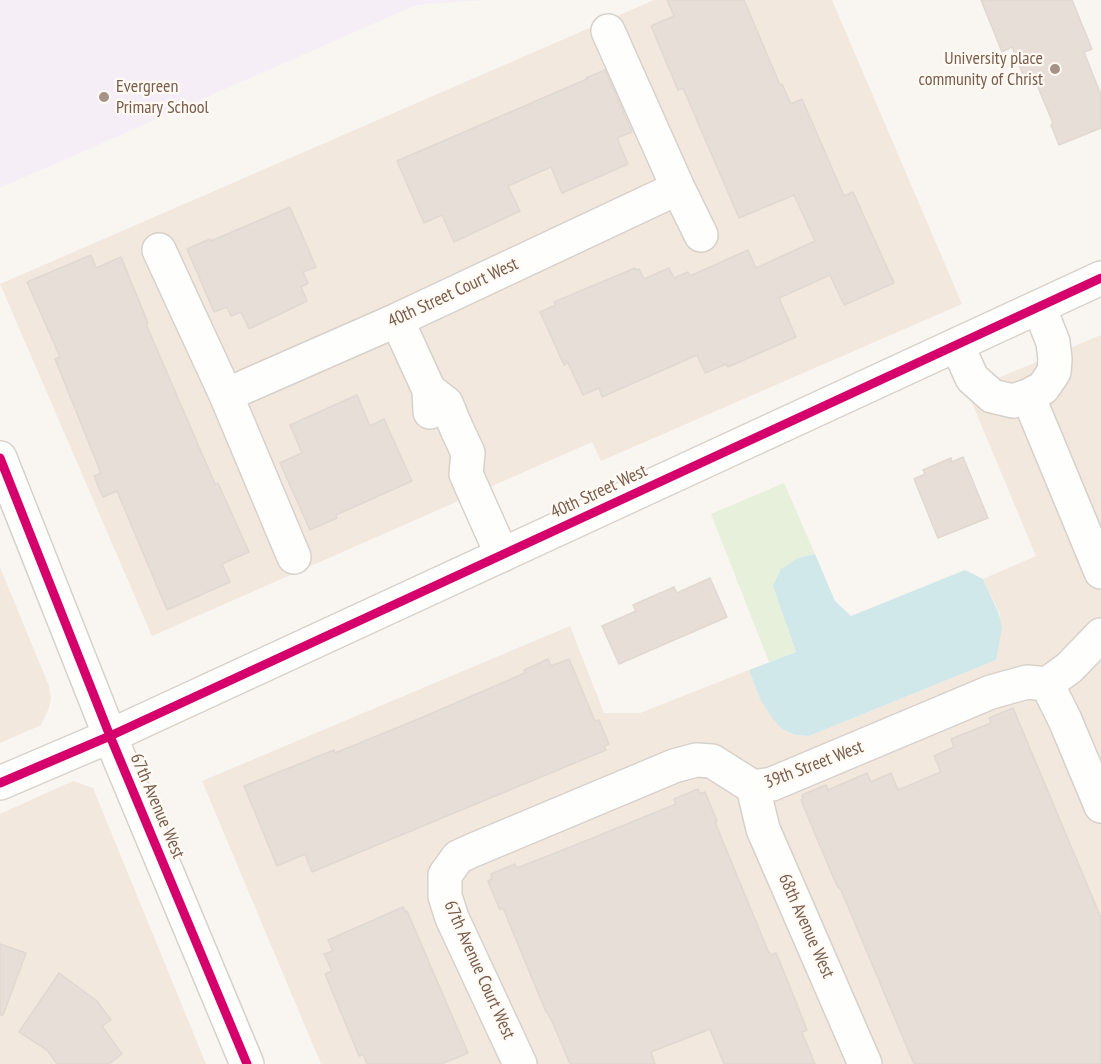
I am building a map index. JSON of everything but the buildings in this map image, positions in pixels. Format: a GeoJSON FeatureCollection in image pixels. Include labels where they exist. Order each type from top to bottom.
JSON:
{"type":"FeatureCollection","features":[{"type":"Feature","properties":{"kind":"street"},"geometry":{"type":"LineString","coordinates":[[608,31],[701,235]]}},
{"type":"Feature","properties":{"kind":"street","name":"40th Street Court West"},"geometry":{"type":"LineString","coordinates":[[226,395],[396,320],[678,188]]}},
{"type":"Feature","properties":{"kind":"street"},"geometry":{"type":"LineString","coordinates":[[159,250],[226,395],[294,557]]}},
{"type":"Feature","properties":{"kind":"street","name":"40th Street West"},"geometry":{"type":"LineString","coordinates":[[0,783],[110,736],[1101,278]]}},
{"type":"Feature","properties":{"kind":"street"},"geometry":{"type":"LineString","coordinates":[[957,345],[972,378],[992,396],[1013,401],[1028,396],[1043,388],[1054,372],[1053,342],[1039,307]]}},
{"type":"Feature","properties":{"kind":"street"},"geometry":{"type":"LineString","coordinates":[[396,320],[429,390],[446,403],[468,453],[466,474],[502,555]]}},
{"type":"Feature","properties":{"kind":"street"},"geometry":{"type":"LineString","coordinates":[[1028,396],[1101,572]]}},
{"type":"Feature","properties":{"kind":"street","name":"67th Avenue West"},"geometry":{"type":"LineString","coordinates":[[0,458],[110,736],[247,1064]]}},
{"type":"Feature","properties":{"kind":"street"},"geometry":{"type":"LineString","coordinates":[[1101,635],[1069,668],[1037,683],[1065,720],[1101,806]]}},
{"type":"Feature","properties":{"kind":"street","name":"39th Street West"},"geometry":{"type":"LineString","coordinates":[[445,875],[458,857],[471,850],[696,760],[712,761],[753,787],[772,784],[991,692],[1037,683]]}},
{"type":"Feature","properties":{"kind":"street","name":"68th Avenue West"},"geometry":{"type":"LineString","coordinates":[[753,787],[763,829],[865,1064]]}},
{"type":"Feature","properties":{"kind":"street","name":"67th Avenue Court West"},"geometry":{"type":"LineString","coordinates":[[445,875],[445,896],[452,918],[520,1064]]}},
{"type":"Feature","properties":{"kind":"shaded area","name":"Evergreen Primary School"},"geometry":{"type":"Polygon","coordinates":[[[0,0],[487,0],[416,5],[0,188],[0,0]]]}},
{"type":"Feature","properties":{"kind":"shaded area"},"geometry":{"type":"Polygon","coordinates":[[[654,0],[832,0],[962,304],[601,461],[592,442],[152,636],[0,284],[654,0]]]}},
{"type":"Feature","properties":{"kind":"shaded area"},"geometry":{"type":"Polygon","coordinates":[[[1101,335],[1101,1064],[321,1064],[202,781],[570,626],[604,713],[640,713],[749,670],[760,699],[782,729],[795,735],[809,736],[996,660],[1000,614],[983,579],[1036,556],[967,391],[1101,335]]]}},
{"type":"Feature","properties":{"kind":"shaded area"},"geometry":{"type":"Polygon","coordinates":[[[0,567],[49,686],[51,699],[41,725],[0,743],[0,567]]]}},
{"type":"Feature","properties":{"kind":"shaded area"},"geometry":{"type":"Polygon","coordinates":[[[73,781],[93,788],[206,1064],[0,1064],[0,814],[73,781]]]}},
{"type":"Feature","properties":{"kind":"green space"},"geometry":{"type":"Polygon","coordinates":[[[784,483],[815,554],[798,558],[773,586],[796,652],[769,662],[711,514],[784,483]]]}},
{"type":"Feature","properties":{"kind":"water"},"geometry":{"type":"Polygon","coordinates":[[[815,554],[835,601],[851,616],[965,570],[983,579],[999,614],[1002,628],[996,660],[809,736],[795,735],[782,729],[760,699],[749,670],[796,652],[773,586],[781,569],[798,558],[815,554]]]}},
{"type":"Feature","properties":{"kind":"cycle path"},"geometry":{"type":"LineString","coordinates":[[0,783],[110,736],[1101,278]]}},
{"type":"Feature","properties":{"kind":"cycle path"},"geometry":{"type":"LineString","coordinates":[[0,458],[110,736],[247,1064]]}},
{"type":"Feature","properties":{"kind":"place","name":"University place community of Christ"},"geometry":{"type":"Point","coordinates":[1055,69]}},
{"type":"Feature","properties":{"kind":"place","name":"Evergreen Primary School"},"geometry":{"type":"Point","coordinates":[104,97]}}]}
